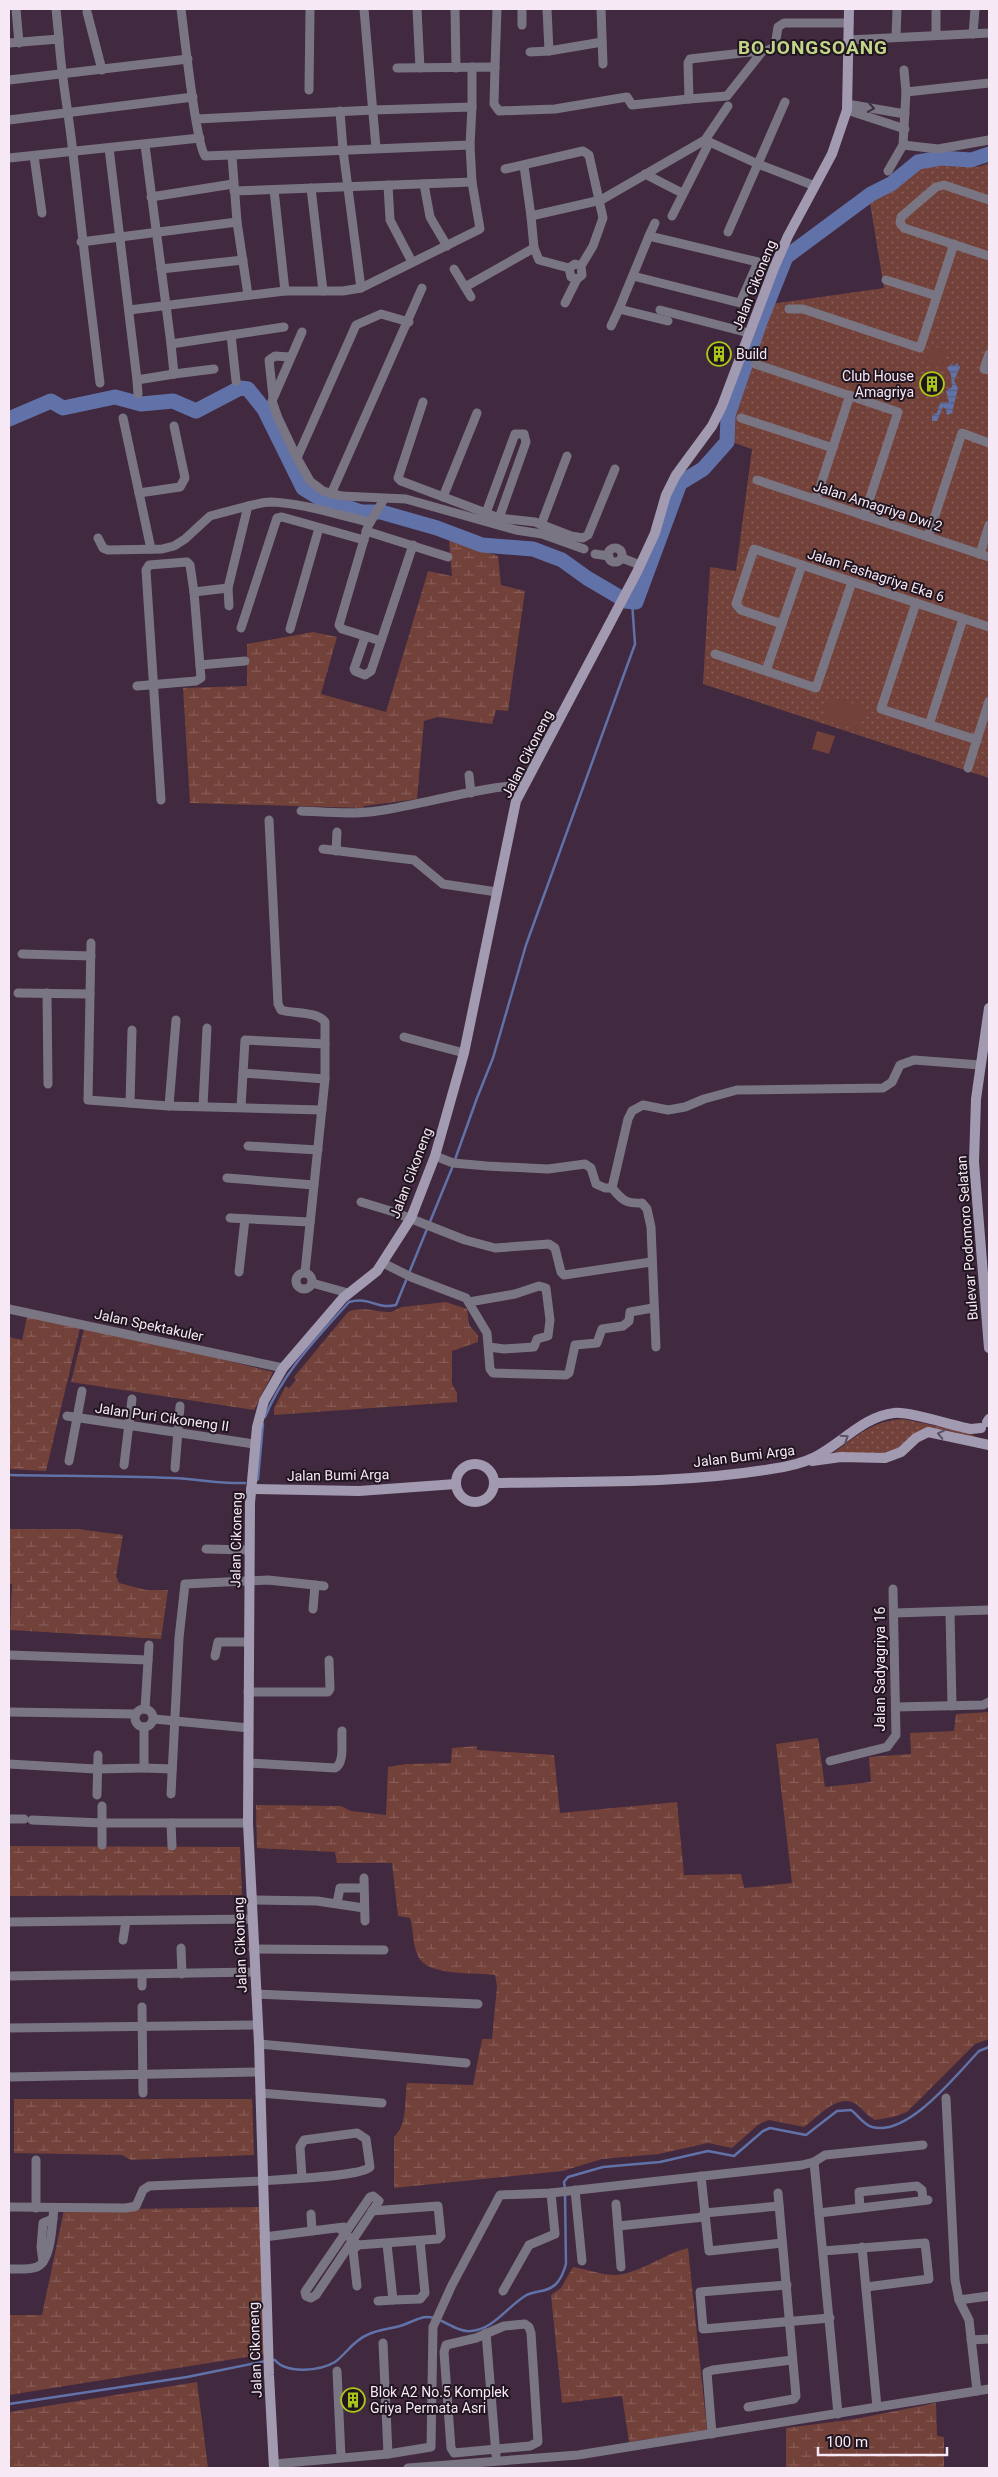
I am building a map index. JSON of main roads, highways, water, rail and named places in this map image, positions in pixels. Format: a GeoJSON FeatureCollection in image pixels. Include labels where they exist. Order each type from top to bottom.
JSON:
{"type":"FeatureCollection","features":[{"type":"Feature","properties":{"kind":"water"},"geometry":{"type":"Polygon","coordinates":[[[957,363],[960,367],[954,381],[958,388],[952,413],[947,415],[946,409],[943,407],[937,421],[932,421],[932,415],[937,413],[940,403],[949,402],[946,391],[952,387],[951,374],[947,368],[951,364],[954,366],[957,363]]]}},
{"type":"Feature","properties":{"kind":"waterway"},"geometry":{"type":"LineString","coordinates":[[625,601],[636,602],[680,483],[703,469],[727,442],[728,415],[760,322],[786,257],[871,194],[891,184],[918,162],[941,158],[971,160],[989,154]]}},
{"type":"Feature","properties":{"kind":"waterway"},"geometry":{"type":"LineString","coordinates":[[9,419],[51,401],[63,408],[115,397],[141,404],[173,401],[196,411],[240,388],[248,389],[264,409],[303,488],[321,499],[361,512],[381,512],[437,528],[482,545],[533,549],[562,560],[587,578],[621,598]]}},
{"type":"Feature","properties":{"kind":"waterway"},"geometry":{"type":"LineString","coordinates":[[409,1273],[452,1168],[493,1058],[526,945],[635,644],[632,602]]}},
{"type":"Feature","properties":{"kind":"waterway"},"geometry":{"type":"LineString","coordinates":[[265,1417],[291,1370],[349,1302],[363,1301],[383,1306],[396,1305],[407,1278]]}},
{"type":"Feature","properties":{"kind":"waterway"},"geometry":{"type":"LineString","coordinates":[[256,1481],[258,1479],[263,1424]]}},
{"type":"Feature","properties":{"kind":"waterway"},"geometry":{"type":"LineString","coordinates":[[9,1475],[173,1478],[245,1483]]}},
{"type":"Feature","properties":{"kind":"waterway"},"geometry":{"type":"LineString","coordinates":[[565,2189],[564,2182],[568,2177],[603,2167],[660,2162],[708,2151],[734,2156],[763,2131],[770,2128],[806,2135],[837,2111],[851,2110],[863,2122],[872,2127],[886,2128],[901,2123],[931,2101],[979,2051],[989,2047]]}},
{"type":"Feature","properties":{"kind":"waterway"},"geometry":{"type":"LineString","coordinates":[[271,2360],[275,2360],[287,2367],[304,2370],[329,2365],[339,2359],[362,2337],[427,2317],[465,2331],[487,2326],[525,2296],[552,2287],[564,2272],[566,2264],[565,2194]]}},
{"type":"Feature","properties":{"kind":"waterway"},"geometry":{"type":"LineString","coordinates":[[9,2404],[187,2377],[266,2361]]}},
{"type":"Feature","properties":{"kind":"place","name":"Build"},"geometry":{"type":"Point","coordinates":[719,354]}},
{"type":"Feature","properties":{"kind":"place","name":"Club House Amagriya"},"geometry":{"type":"Point","coordinates":[932,384]}},
{"type":"Feature","properties":{"kind":"place","name":"Blok A2 No.5 Komplek Griya Permata Asri"},"geometry":{"type":"Point","coordinates":[353,2400]}},
{"type":"Feature","properties":{"kind":"district","name":"BOJONGSOANG"},"geometry":{"type":"Point","coordinates":[813,47]}}]}
